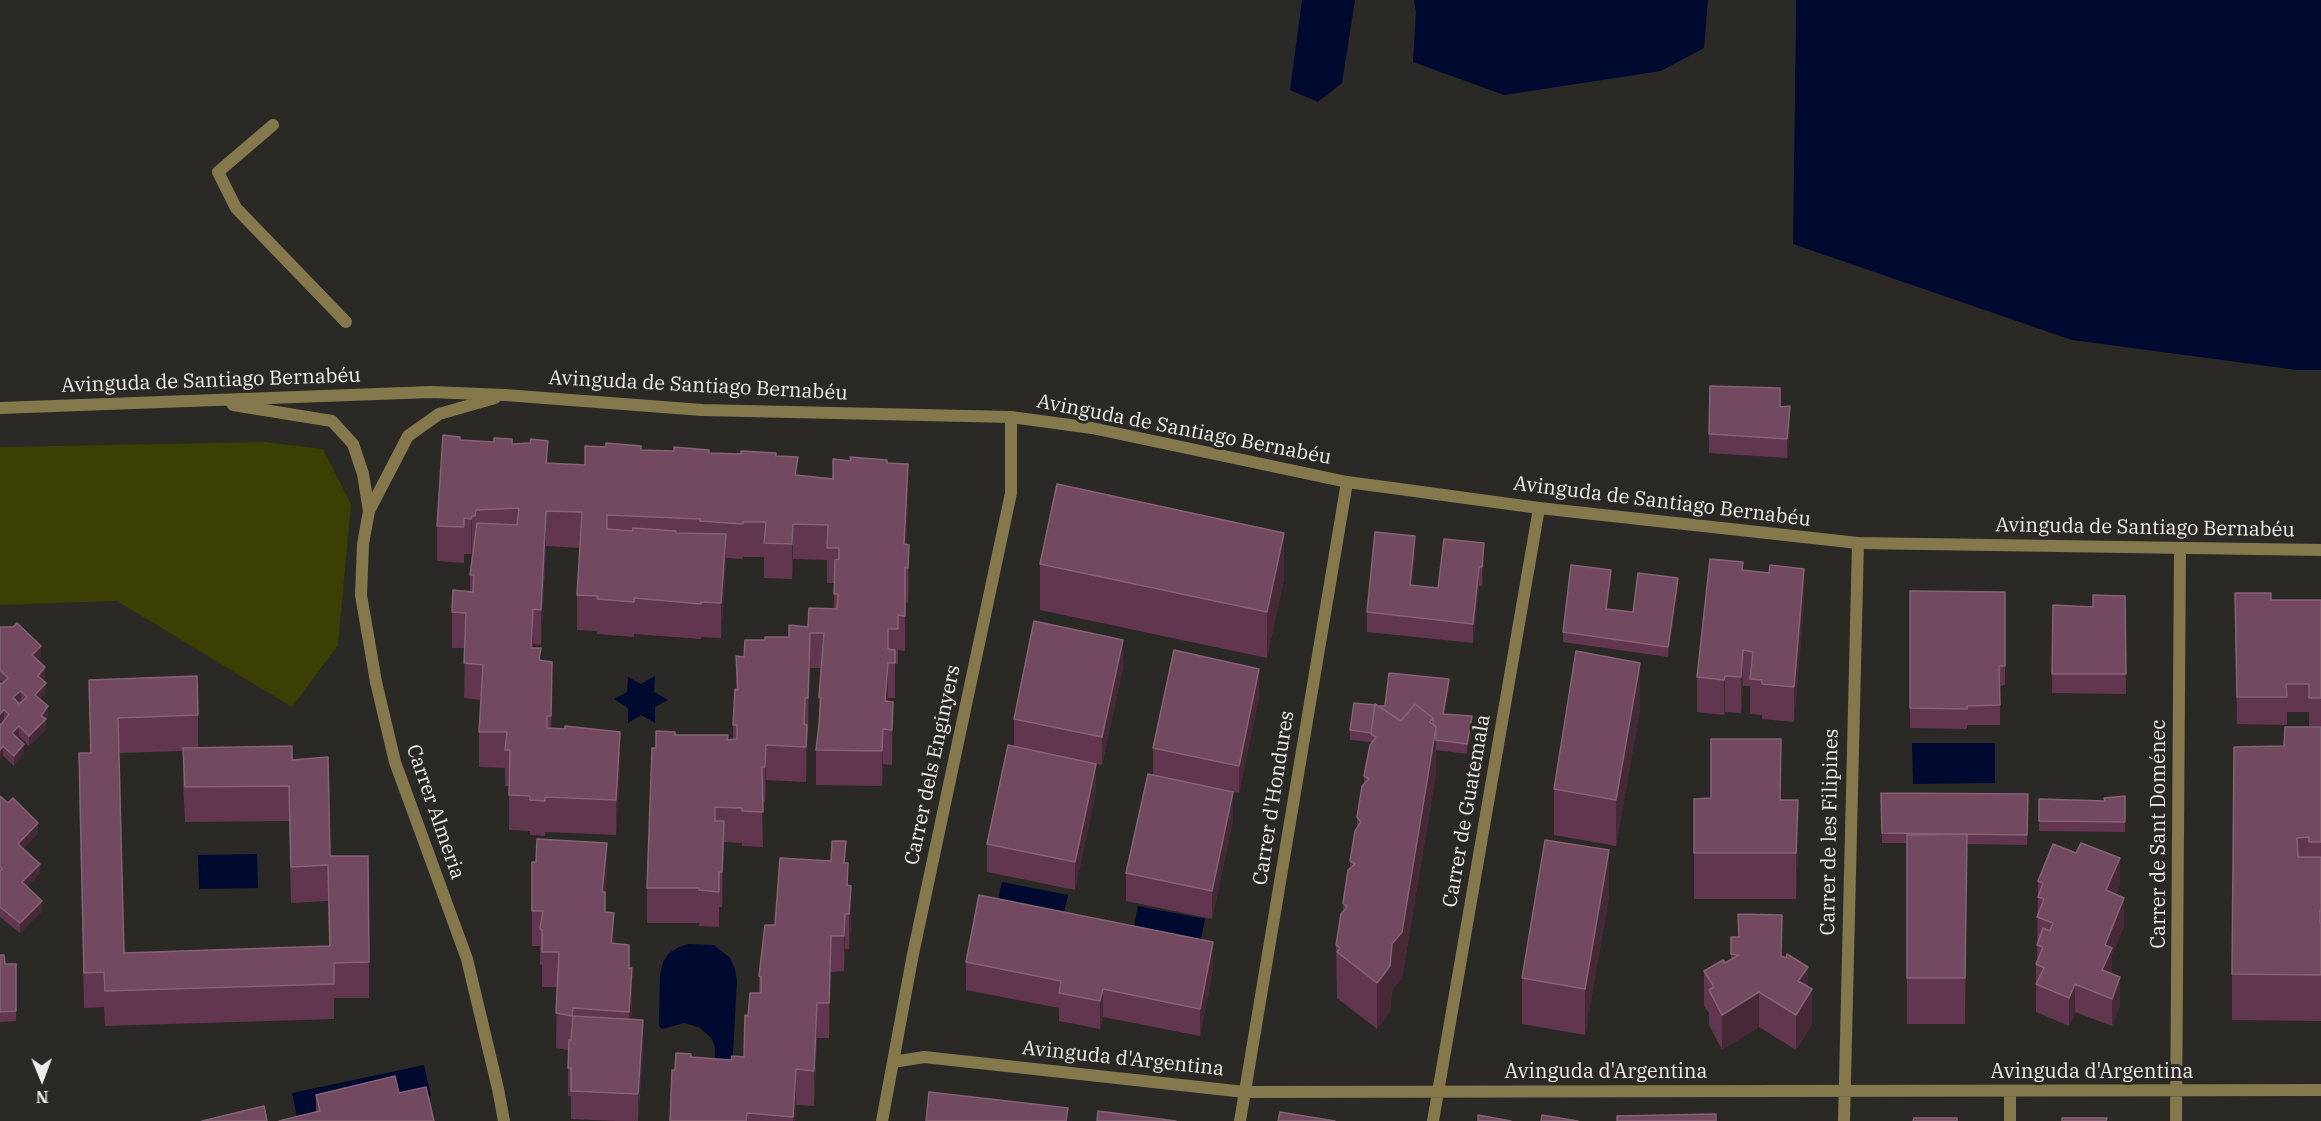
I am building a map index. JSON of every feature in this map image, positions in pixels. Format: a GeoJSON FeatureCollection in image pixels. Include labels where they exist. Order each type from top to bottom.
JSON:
{"type":"FeatureCollection","features":[{"type":"Feature","properties":{"kind":"street"},"geometry":{"type":"LineString","coordinates":[[273,125],[218,172],[236,208],[346,322]]}},
{"type":"Feature","properties":{"kind":"street","name":"Avinguda de Santiago Bernabéu"},"geometry":{"type":"LineString","coordinates":[[0,408],[431,392],[505,395],[702,410],[1011,417],[1092,428],[1347,482],[1539,508],[1858,543],[2321,550]]}},
{"type":"Feature","properties":{"kind":"street"},"geometry":{"type":"LineString","coordinates":[[369,512],[408,436],[440,414],[505,395]]}},
{"type":"Feature","properties":{"kind":"street"},"geometry":{"type":"LineString","coordinates":[[208,401],[332,422],[353,444],[363,474],[369,512]]}},
{"type":"Feature","properties":{"kind":"street","name":"Carrer dels Enginyers"},"geometry":{"type":"LineString","coordinates":[[882,1121],[913,954],[1011,493],[1011,417]]}},
{"type":"Feature","properties":{"kind":"street","name":"Carrer d'Hondures"},"geometry":{"type":"LineString","coordinates":[[1240,1121],[1347,482]]}},
{"type":"Feature","properties":{"kind":"street","name":"Carrer de Guatemala"},"geometry":{"type":"LineString","coordinates":[[1433,1121],[1539,508]]}},
{"type":"Feature","properties":{"kind":"street","name":"Carrer Almeria"},"geometry":{"type":"LineString","coordinates":[[369,512],[363,544],[361,595],[376,682],[395,762],[467,959],[504,1121]]}},
{"type":"Feature","properties":{"kind":"street","name":"Carrer de les Filipines"},"geometry":{"type":"LineString","coordinates":[[1844,1121],[1858,543]]}},
{"type":"Feature","properties":{"kind":"street","name":"Carrer de Sant Doménec"},"geometry":{"type":"LineString","coordinates":[[2175,1121],[2181,548]]}},
{"type":"Feature","properties":{"kind":"street","name":"Avinguda d'Argentina"},"geometry":{"type":"LineString","coordinates":[[893,1062],[924,1057],[1245,1092],[2321,1090]]}},
{"type":"Feature","properties":{"kind":"street"},"geometry":{"type":"LineString","coordinates":[[2010,1092],[2010,1121]]}},
{"type":"Feature","properties":{"kind":"shaded area"},"geometry":{"type":"Polygon","coordinates":[[[265,442],[323,449],[351,504],[338,645],[292,707],[117,601],[0,605],[0,447],[265,442]]]}},
{"type":"Feature","properties":{"kind":"water"},"geometry":{"type":"Polygon","coordinates":[[[1302,0],[1355,0],[1342,83],[1318,102],[1290,90],[1302,0]]]}},
{"type":"Feature","properties":{"kind":"water"},"geometry":{"type":"Polygon","coordinates":[[[1414,0],[1708,0],[1704,48],[1661,71],[1504,95],[1413,62],[1416,12],[1414,0]]]}},
{"type":"Feature","properties":{"kind":"water"},"geometry":{"type":"Polygon","coordinates":[[[1796,0],[2321,0],[2321,370],[2297,370],[2072,340],[1793,244],[1796,0]]]}},
{"type":"Feature","properties":{"kind":"water"},"geometry":{"type":"Polygon","coordinates":[[[655,676],[654,692],[668,700],[655,707],[655,723],[641,715],[628,723],[628,708],[614,699],[627,692],[628,677],[641,684],[655,676]]]}},
{"type":"Feature","properties":{"kind":"water"},"geometry":{"type":"Polygon","coordinates":[[[1912,743],[1995,743],[1995,783],[1913,784],[1912,743]]]}},
{"type":"Feature","properties":{"kind":"water"},"geometry":{"type":"Polygon","coordinates":[[[257,854],[258,888],[199,889],[198,855],[257,854]]]}},
{"type":"Feature","properties":{"kind":"water"},"geometry":{"type":"Polygon","coordinates":[[[1002,882],[1068,895],[1062,921],[996,908],[1002,882]]]}},
{"type":"Feature","properties":{"kind":"water"},"geometry":{"type":"Polygon","coordinates":[[[1138,906],[1205,919],[1199,950],[1132,937],[1138,906]]]}},
{"type":"Feature","properties":{"kind":"water"},"geometry":{"type":"Polygon","coordinates":[[[688,944],[714,945],[730,958],[735,969],[737,980],[732,1070],[715,1069],[715,1048],[712,1039],[699,1027],[684,1023],[662,1029],[659,1026],[660,975],[663,962],[669,953],[688,944]]]}},
{"type":"Feature","properties":{"kind":"water"},"geometry":{"type":"Polygon","coordinates":[[[424,1065],[431,1096],[397,1104],[297,1118],[292,1093],[424,1065]]]}},
{"type":"Feature","properties":{"kind":"pier"},"geometry":{"type":"Polygon","coordinates":[[[1793,0],[1796,0],[1793,221],[1790,222],[1793,0]]]}},
{"type":"Feature","properties":{"kind":"building"},"geometry":{"type":"Polygon","coordinates":[[[1710,386],[1780,388],[1780,407],[1790,406],[1787,439],[1709,434],[1710,386]]]}},
{"type":"Feature","properties":{"kind":"building"},"geometry":{"type":"Polygon","coordinates":[[[443,435],[460,437],[460,440],[494,442],[494,438],[512,439],[512,444],[530,443],[531,439],[548,441],[546,463],[585,465],[585,446],[606,447],[606,443],[641,446],[641,450],[674,451],[674,447],[709,450],[709,453],[741,454],[741,451],[776,453],[776,456],[798,457],[795,475],[833,479],[833,459],[851,461],[850,457],[908,464],[904,544],[909,545],[908,568],[905,567],[905,616],[898,615],[898,629],[888,629],[888,649],[895,650],[895,663],[888,663],[885,701],[893,702],[892,730],[883,729],[882,751],[816,750],[824,633],[810,633],[808,698],[805,698],[804,724],[807,725],[806,747],[766,745],[765,767],[762,767],[763,812],[742,811],[742,808],[715,807],[715,821],[724,821],[719,892],[699,890],[699,888],[647,888],[652,748],[656,748],[656,731],[675,732],[675,735],[728,735],[727,740],[737,739],[737,725],[733,725],[735,689],[738,690],[736,656],[744,657],[745,640],[789,637],[789,625],[808,627],[809,608],[837,609],[838,594],[834,594],[835,560],[839,559],[839,548],[827,548],[828,525],[793,524],[792,544],[764,543],[766,522],[743,522],[743,524],[700,521],[700,519],[607,515],[607,529],[632,531],[633,528],[676,531],[676,533],[726,534],[721,603],[701,602],[701,604],[634,598],[634,602],[597,599],[598,596],[577,595],[582,512],[546,511],[541,610],[533,609],[531,648],[541,648],[539,660],[552,662],[551,716],[547,716],[547,728],[565,729],[565,726],[620,732],[616,800],[545,797],[545,801],[530,800],[530,796],[509,795],[510,750],[505,750],[507,732],[479,732],[483,665],[464,663],[466,613],[452,612],[453,590],[473,592],[474,575],[470,575],[477,523],[517,525],[519,508],[476,510],[475,516],[471,519],[464,518],[464,527],[437,526],[443,435]]]}},
{"type":"Feature","properties":{"kind":"building"},"geometry":{"type":"Polygon","coordinates":[[[1057,484],[1284,533],[1267,612],[1040,564],[1057,484]]]}},
{"type":"Feature","properties":{"kind":"building"},"geometry":{"type":"Polygon","coordinates":[[[1375,532],[1415,536],[1410,585],[1438,588],[1444,539],[1484,543],[1473,624],[1367,612],[1375,532]]]}},
{"type":"Feature","properties":{"kind":"building"},"geometry":{"type":"Polygon","coordinates":[[[1710,559],[1743,562],[1742,570],[1769,573],[1770,565],[1804,569],[1794,687],[1762,684],[1762,680],[1750,679],[1753,652],[1743,650],[1741,677],[1725,676],[1724,680],[1697,677],[1710,559]]]}},
{"type":"Feature","properties":{"kind":"building"},"geometry":{"type":"Polygon","coordinates":[[[1571,565],[1611,570],[1606,609],[1633,612],[1638,573],[1678,578],[1668,647],[1563,632],[1571,565]]]}},
{"type":"Feature","properties":{"kind":"building"},"geometry":{"type":"Polygon","coordinates":[[[1910,591],[2005,592],[2005,666],[1999,666],[2000,705],[1967,706],[1967,709],[1910,708],[1910,591]]]}},
{"type":"Feature","properties":{"kind":"building"},"geometry":{"type":"Polygon","coordinates":[[[2235,593],[2271,593],[2271,600],[2321,600],[2321,698],[2309,698],[2309,684],[2286,684],[2287,697],[2237,697],[2235,593]]]}},
{"type":"Feature","properties":{"kind":"building"},"geometry":{"type":"Polygon","coordinates":[[[2093,595],[2125,596],[2126,674],[2052,674],[2053,605],[2093,607],[2093,595]]]}},
{"type":"Feature","properties":{"kind":"building"},"geometry":{"type":"Polygon","coordinates":[[[1034,621],[1123,640],[1102,737],[1014,719],[1034,621]]]}},
{"type":"Feature","properties":{"kind":"building"},"geometry":{"type":"Polygon","coordinates":[[[17,623],[41,646],[32,655],[45,667],[38,676],[46,683],[35,695],[48,706],[41,716],[46,719],[29,736],[19,726],[12,733],[24,744],[14,756],[3,746],[0,750],[0,724],[9,714],[4,710],[0,714],[0,683],[2,684],[8,678],[0,670],[0,627],[13,627],[17,623]],[[21,691],[13,697],[19,704],[27,697],[21,691]]]}},
{"type":"Feature","properties":{"kind":"building"},"geometry":{"type":"Polygon","coordinates":[[[1174,650],[1259,669],[1239,766],[1153,748],[1174,650]]]}},
{"type":"Feature","properties":{"kind":"building"},"geometry":{"type":"Polygon","coordinates":[[[1576,651],[1640,663],[1616,800],[1554,789],[1576,651]]]}},
{"type":"Feature","properties":{"kind":"building"},"geometry":{"type":"Polygon","coordinates":[[[1389,673],[1449,679],[1443,714],[1472,716],[1467,744],[1436,740],[1433,718],[1415,704],[1401,721],[1378,706],[1385,706],[1389,673]]]}},
{"type":"Feature","properties":{"kind":"building"},"geometry":{"type":"Polygon","coordinates":[[[197,676],[198,715],[118,718],[124,953],[330,946],[328,865],[291,867],[289,786],[185,787],[183,748],[292,746],[292,760],[328,757],[330,856],[368,856],[369,962],[334,963],[334,984],[105,991],[104,972],[84,973],[79,753],[91,753],[89,680],[197,676]]]}},
{"type":"Feature","properties":{"kind":"building"},"geometry":{"type":"Polygon","coordinates":[[[1354,703],[1375,705],[1371,733],[1350,730],[1354,703]]]}},
{"type":"Feature","properties":{"kind":"building"},"geometry":{"type":"Polygon","coordinates":[[[1375,704],[1401,721],[1415,704],[1433,718],[1430,722],[1436,727],[1402,932],[1392,944],[1390,966],[1377,983],[1337,952],[1340,948],[1336,945],[1341,914],[1347,907],[1343,903],[1348,870],[1355,864],[1350,861],[1355,831],[1361,822],[1357,817],[1362,786],[1369,779],[1364,776],[1370,745],[1376,737],[1371,734],[1375,704]]]}},
{"type":"Feature","properties":{"kind":"building"},"geometry":{"type":"Polygon","coordinates":[[[2285,727],[2321,727],[2321,842],[2309,842],[2309,837],[2297,838],[2298,857],[2321,857],[2321,975],[2232,974],[2234,747],[2284,746],[2285,727]]]}},
{"type":"Feature","properties":{"kind":"building"},"geometry":{"type":"Polygon","coordinates":[[[1711,739],[1781,739],[1780,800],[1798,800],[1796,853],[1694,853],[1694,799],[1711,798],[1711,739]]]}},
{"type":"Feature","properties":{"kind":"building"},"geometry":{"type":"Polygon","coordinates":[[[1008,745],[1096,764],[1075,862],[987,844],[1008,745]]]}},
{"type":"Feature","properties":{"kind":"building"},"geometry":{"type":"Polygon","coordinates":[[[1148,774],[1233,792],[1212,891],[1126,873],[1148,774]]]}},
{"type":"Feature","properties":{"kind":"building"},"geometry":{"type":"Polygon","coordinates":[[[1881,793],[2028,794],[2027,835],[1882,833],[1881,793]]]}},
{"type":"Feature","properties":{"kind":"building"},"geometry":{"type":"Polygon","coordinates":[[[0,796],[8,803],[13,798],[38,823],[18,844],[40,864],[22,882],[42,901],[20,923],[0,907],[0,871],[2,869],[0,866],[0,796]]]}},
{"type":"Feature","properties":{"kind":"building"},"geometry":{"type":"Polygon","coordinates":[[[2125,796],[2125,822],[2039,821],[2039,799],[2105,801],[2104,798],[2125,796]]]}},
{"type":"Feature","properties":{"kind":"building"},"geometry":{"type":"Polygon","coordinates":[[[1967,834],[1965,978],[1907,978],[1907,835],[1967,834]]]}},
{"type":"Feature","properties":{"kind":"building"},"geometry":{"type":"Polygon","coordinates":[[[537,839],[607,843],[602,892],[605,892],[605,912],[614,913],[611,943],[629,945],[629,968],[632,968],[629,1012],[573,1008],[572,1016],[556,1013],[559,952],[542,952],[542,930],[540,929],[543,911],[532,911],[532,862],[536,862],[537,839]]]}},
{"type":"Feature","properties":{"kind":"building"},"geometry":{"type":"Polygon","coordinates":[[[1545,840],[1609,850],[1585,989],[1522,978],[1545,840]]]}},
{"type":"Feature","properties":{"kind":"building"},"geometry":{"type":"Polygon","coordinates":[[[832,841],[846,841],[844,863],[848,863],[847,885],[851,886],[849,914],[845,914],[844,936],[831,936],[829,1003],[817,1003],[814,1071],[796,1069],[793,1117],[747,1113],[746,1121],[670,1121],[672,1070],[675,1070],[676,1053],[691,1054],[691,1057],[731,1060],[732,1056],[744,1057],[745,1015],[748,1016],[750,993],[761,993],[761,977],[759,976],[765,925],[775,925],[780,858],[831,861],[832,841]]]}},
{"type":"Feature","properties":{"kind":"building"},"geometry":{"type":"Polygon","coordinates":[[[2081,843],[2120,858],[2106,890],[2124,898],[2105,945],[2112,948],[2102,970],[2120,977],[2112,999],[2075,984],[2069,998],[2036,984],[2044,968],[2036,964],[2043,947],[2037,945],[2043,928],[2050,931],[2053,923],[2037,917],[2044,899],[2038,897],[2043,883],[2038,881],[2053,844],[2076,853],[2081,843]]]}},
{"type":"Feature","properties":{"kind":"building"},"geometry":{"type":"Polygon","coordinates":[[[979,895],[1213,942],[1200,1009],[1103,989],[1100,1001],[1059,993],[1061,981],[966,962],[979,895]]]}},
{"type":"Feature","properties":{"kind":"building"},"geometry":{"type":"Polygon","coordinates":[[[1738,914],[1782,915],[1781,956],[1786,958],[1787,954],[1808,967],[1798,981],[1812,989],[1796,1015],[1759,992],[1722,1015],[1709,990],[1714,987],[1704,971],[1723,960],[1725,963],[1739,955],[1731,954],[1731,937],[1739,937],[1738,914]]]}},
{"type":"Feature","properties":{"kind":"building"},"geometry":{"type":"Polygon","coordinates":[[[0,955],[4,955],[5,964],[16,964],[16,1011],[0,1012],[0,955]]]}},
{"type":"Feature","properties":{"kind":"building"},"geometry":{"type":"Polygon","coordinates":[[[573,1016],[643,1020],[638,1094],[571,1091],[571,1068],[568,1068],[573,1016]]]}},
{"type":"Feature","properties":{"kind":"building"},"geometry":{"type":"Polygon","coordinates":[[[395,1076],[399,1093],[426,1087],[434,1121],[279,1121],[320,1111],[316,1095],[395,1076]]]}},
{"type":"Feature","properties":{"kind":"building"},"geometry":{"type":"Polygon","coordinates":[[[929,1092],[1068,1108],[1066,1121],[926,1121],[929,1092]]]}},
{"type":"Feature","properties":{"kind":"building"},"geometry":{"type":"Polygon","coordinates":[[[264,1106],[267,1121],[202,1121],[264,1106]]]}},
{"type":"Feature","properties":{"kind":"building"},"geometry":{"type":"Polygon","coordinates":[[[1098,1111],[1176,1121],[1097,1121],[1098,1111]]]}},
{"type":"Feature","properties":{"kind":"building"},"geometry":{"type":"Polygon","coordinates":[[[1280,1112],[1335,1121],[1278,1121],[1280,1112]]]}},
{"type":"Feature","properties":{"kind":"building"},"geometry":{"type":"Polygon","coordinates":[[[1716,1114],[1716,1121],[1617,1121],[1617,1116],[1716,1114]]]}},
{"type":"Feature","properties":{"kind":"building"},"geometry":{"type":"Polygon","coordinates":[[[1478,1115],[1511,1121],[1478,1121],[1478,1115]]]}},
{"type":"Feature","properties":{"kind":"building"},"geometry":{"type":"Polygon","coordinates":[[[1542,1115],[1578,1121],[1541,1121],[1542,1115]]]}},
{"type":"Feature","properties":{"kind":"building"},"geometry":{"type":"Polygon","coordinates":[[[1914,1118],[1957,1118],[1957,1121],[1913,1121],[1914,1118]]]}},
{"type":"Feature","properties":{"kind":"building"},"geometry":{"type":"Polygon","coordinates":[[[2062,1118],[2107,1118],[2106,1121],[2062,1121],[2062,1118]]]}}]}
